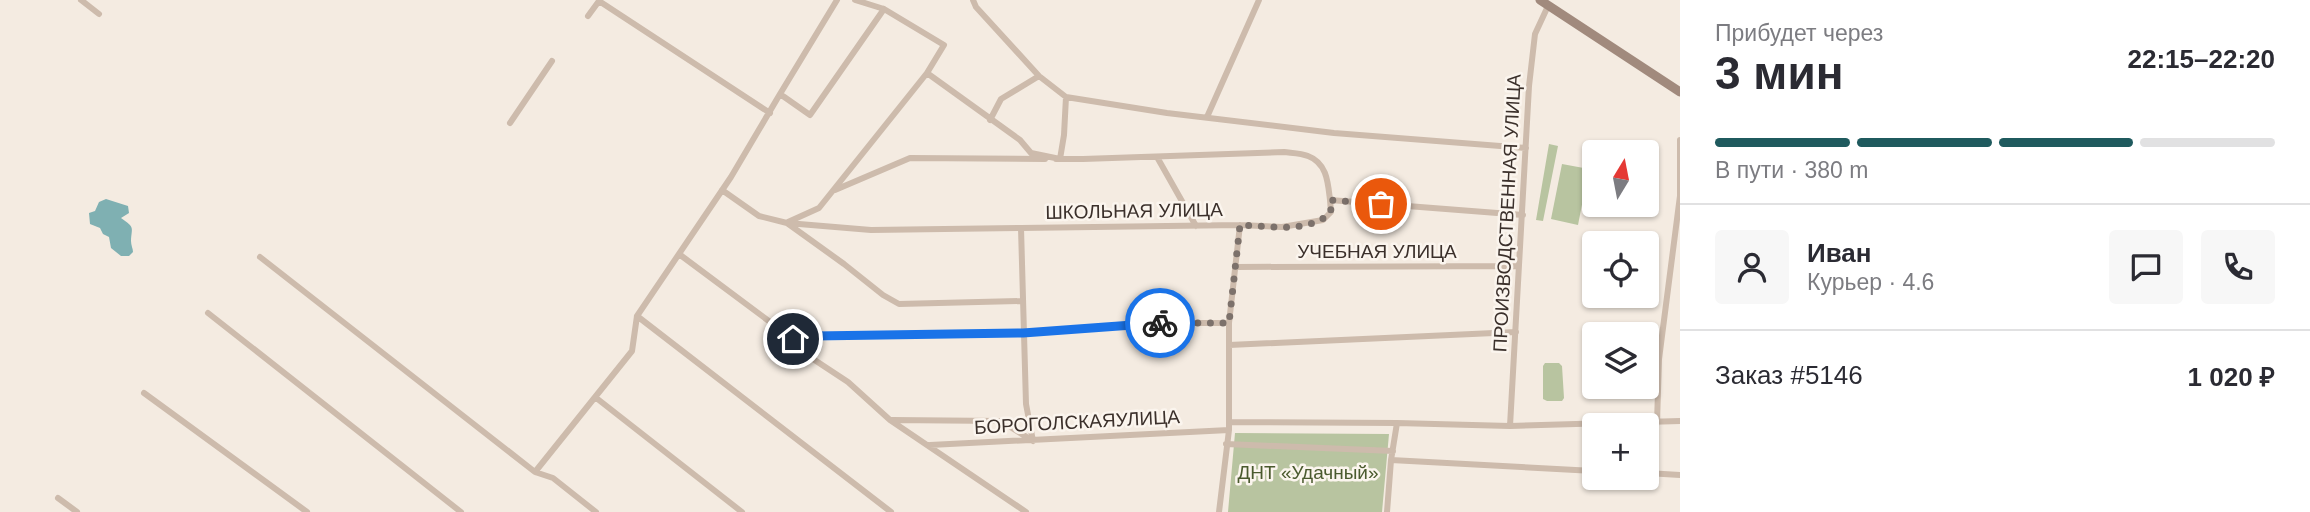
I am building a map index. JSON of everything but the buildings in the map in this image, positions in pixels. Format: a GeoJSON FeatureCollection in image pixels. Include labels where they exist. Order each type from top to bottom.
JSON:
{"type":"FeatureCollection","features":[{"type":"Feature","properties":{"kind":"main road"},"geometry":{"type":"LineString","coordinates":[[1544,3],[1680,92]]}},
{"type":"Feature","properties":{"kind":"street"},"geometry":{"type":"LineString","coordinates":[[81,0],[99,13]]}},
{"type":"Feature","properties":{"kind":"street"},"geometry":{"type":"LineString","coordinates":[[535,472],[632,351],[637,316],[722,190],[837,0]]}},
{"type":"Feature","properties":{"kind":"street"},"geometry":{"type":"LineString","coordinates":[[787,223],[819,208],[927,73],[944,45],[884,9],[855,0]]}},
{"type":"Feature","properties":{"kind":"street"},"geometry":{"type":"LineString","coordinates":[[973,0],[976,7],[1039,76],[1066,97],[1334,133],[1525,148]]}},
{"type":"Feature","properties":{"kind":"street"},"geometry":{"type":"LineString","coordinates":[[1207,117],[1259,0]]}},
{"type":"Feature","properties":{"kind":"street"},"geometry":{"type":"LineString","coordinates":[[588,16],[599,1],[770,113]]}},
{"type":"Feature","properties":{"kind":"street","name":"ПРОИЗВОДСТВЕННАЯ УЛИЦА"},"geometry":{"type":"LineString","coordinates":[[1510,426],[1525,148],[1535,34],[1544,3]]}},
{"type":"Feature","properties":{"kind":"street"},"geometry":{"type":"LineString","coordinates":[[780,94],[810,115],[884,9]]}},
{"type":"Feature","properties":{"kind":"street"},"geometry":{"type":"LineString","coordinates":[[510,123],[552,61]]}},
{"type":"Feature","properties":{"kind":"street"},"geometry":{"type":"LineString","coordinates":[[927,73],[1020,140],[1031,153],[1060,159]]}},
{"type":"Feature","properties":{"kind":"street"},"geometry":{"type":"LineString","coordinates":[[990,120],[1000,99],[1039,76]]}},
{"type":"Feature","properties":{"kind":"street"},"geometry":{"type":"LineString","coordinates":[[1060,159],[1066,97]]}},
{"type":"Feature","properties":{"kind":"street"},"geometry":{"type":"LineString","coordinates":[[1657,413],[1659,359],[1680,196],[1680,140]]}},
{"type":"Feature","properties":{"kind":"street"},"geometry":{"type":"LineString","coordinates":[[833,191],[910,158],[1060,159],[1284,152],[1309,156],[1328,174],[1330,200],[1523,215]]}},
{"type":"Feature","properties":{"kind":"street"},"geometry":{"type":"LineString","coordinates":[[1157,157],[1196,226]]}},
{"type":"Feature","properties":{"kind":"street"},"geometry":{"type":"LineString","coordinates":[[722,190],[759,216],[787,223],[899,304],[1023,301]]}},
{"type":"Feature","properties":{"kind":"street","name":"ШКОЛЬНАЯ УЛИЦА"},"geometry":{"type":"LineString","coordinates":[[787,223],[871,230],[1240,225],[1282,227],[1323,220],[1331,212],[1330,200]]}},
{"type":"Feature","properties":{"kind":"street"},"geometry":{"type":"LineString","coordinates":[[1219,512],[1228,430],[1229,323],[1240,225]]}},
{"type":"Feature","properties":{"kind":"street"},"geometry":{"type":"LineString","coordinates":[[1021,228],[1026,404],[1033,441]]}},
{"type":"Feature","properties":{"kind":"street"},"geometry":{"type":"LineString","coordinates":[[679,254],[793,339],[807,355],[848,382],[890,420],[1027,512]]}},
{"type":"Feature","properties":{"kind":"street"},"geometry":{"type":"LineString","coordinates":[[260,257],[535,472],[553,478],[596,512]]}},
{"type":"Feature","properties":{"kind":"street","name":"УЧЕБНАЯ УЛИЦА"},"geometry":{"type":"LineString","coordinates":[[1236,267],[1519,266]]}},
{"type":"Feature","properties":{"kind":"street"},"geometry":{"type":"LineString","coordinates":[[208,313],[461,512]]}},
{"type":"Feature","properties":{"kind":"street"},"geometry":{"type":"LineString","coordinates":[[637,316],[891,512]]}},
{"type":"Feature","properties":{"kind":"street"},"geometry":{"type":"LineString","coordinates":[[793,339],[814,336],[1023,333],[1165,323],[1229,323]]}},
{"type":"Feature","properties":{"kind":"street"},"geometry":{"type":"LineString","coordinates":[[1229,345],[1516,332]]}},
{"type":"Feature","properties":{"kind":"street"},"geometry":{"type":"LineString","coordinates":[[144,393],[307,512]]}},
{"type":"Feature","properties":{"kind":"street"},"geometry":{"type":"LineString","coordinates":[[595,397],[743,512]]}},
{"type":"Feature","properties":{"kind":"street"},"geometry":{"type":"LineString","coordinates":[[890,420],[1001,421],[1033,441]]}},
{"type":"Feature","properties":{"kind":"street"},"geometry":{"type":"LineString","coordinates":[[1659,423],[1680,421]]}},
{"type":"Feature","properties":{"kind":"street"},"geometry":{"type":"LineString","coordinates":[[1228,422],[1582,425]]}},
{"type":"Feature","properties":{"kind":"street"},"geometry":{"type":"LineString","coordinates":[[1387,512],[1397,423]]}},
{"type":"Feature","properties":{"kind":"street","name":"БОРОГОЛСКАЯУЛИЦА"},"geometry":{"type":"LineString","coordinates":[[928,445],[1228,430]]}},
{"type":"Feature","properties":{"kind":"street"},"geometry":{"type":"LineString","coordinates":[[1226,444],[1393,451]]}},
{"type":"Feature","properties":{"kind":"street"},"geometry":{"type":"LineString","coordinates":[[1391,460],[1582,470]]}},
{"type":"Feature","properties":{"kind":"street"},"geometry":{"type":"LineString","coordinates":[[1659,474],[1680,475]]}},
{"type":"Feature","properties":{"kind":"street"},"geometry":{"type":"LineString","coordinates":[[58,498],[77,512]]}},
{"type":"Feature","properties":{"kind":"green space"},"geometry":{"type":"Polygon","coordinates":[[[1549,144],[1558,146],[1543,221],[1536,220],[1549,144]]]}},
{"type":"Feature","properties":{"kind":"green space"},"geometry":{"type":"Polygon","coordinates":[[[1562,164],[1582,168],[1582,205],[1578,225],[1551,219],[1562,164]]]}},
{"type":"Feature","properties":{"kind":"green space"},"geometry":{"type":"Polygon","coordinates":[[[1545,363],[1559,363],[1562,366],[1562,401],[1543,399],[1545,363]]]}},
{"type":"Feature","properties":{"kind":"green space","name":"ДНТ «Удачный»"},"geometry":{"type":"Polygon","coordinates":[[[1235,433],[1389,434],[1382,512],[1228,512],[1235,433]]]}},
{"type":"Feature","properties":{"kind":"water"},"geometry":{"type":"Polygon","coordinates":[[[106,199],[128,206],[129,213],[121,218],[132,228],[133,252],[129,256],[121,256],[111,248],[109,237],[103,234],[100,228],[90,224],[89,213],[95,211],[99,202],[106,199]]]}},
{"type":"Feature","properties":{"kind":"way so far"},"geometry":{"type":"LineString","coordinates":[[1160,323],[1229,323],[1240,225],[1282,227],[1323,220],[1331,212],[1330,200],[1381,204]]}},
{"type":"Feature","properties":{"kind":"route"},"geometry":{"type":"LineString","coordinates":[[793,339],[814,336],[1023,333],[1160,323]]}}]}
